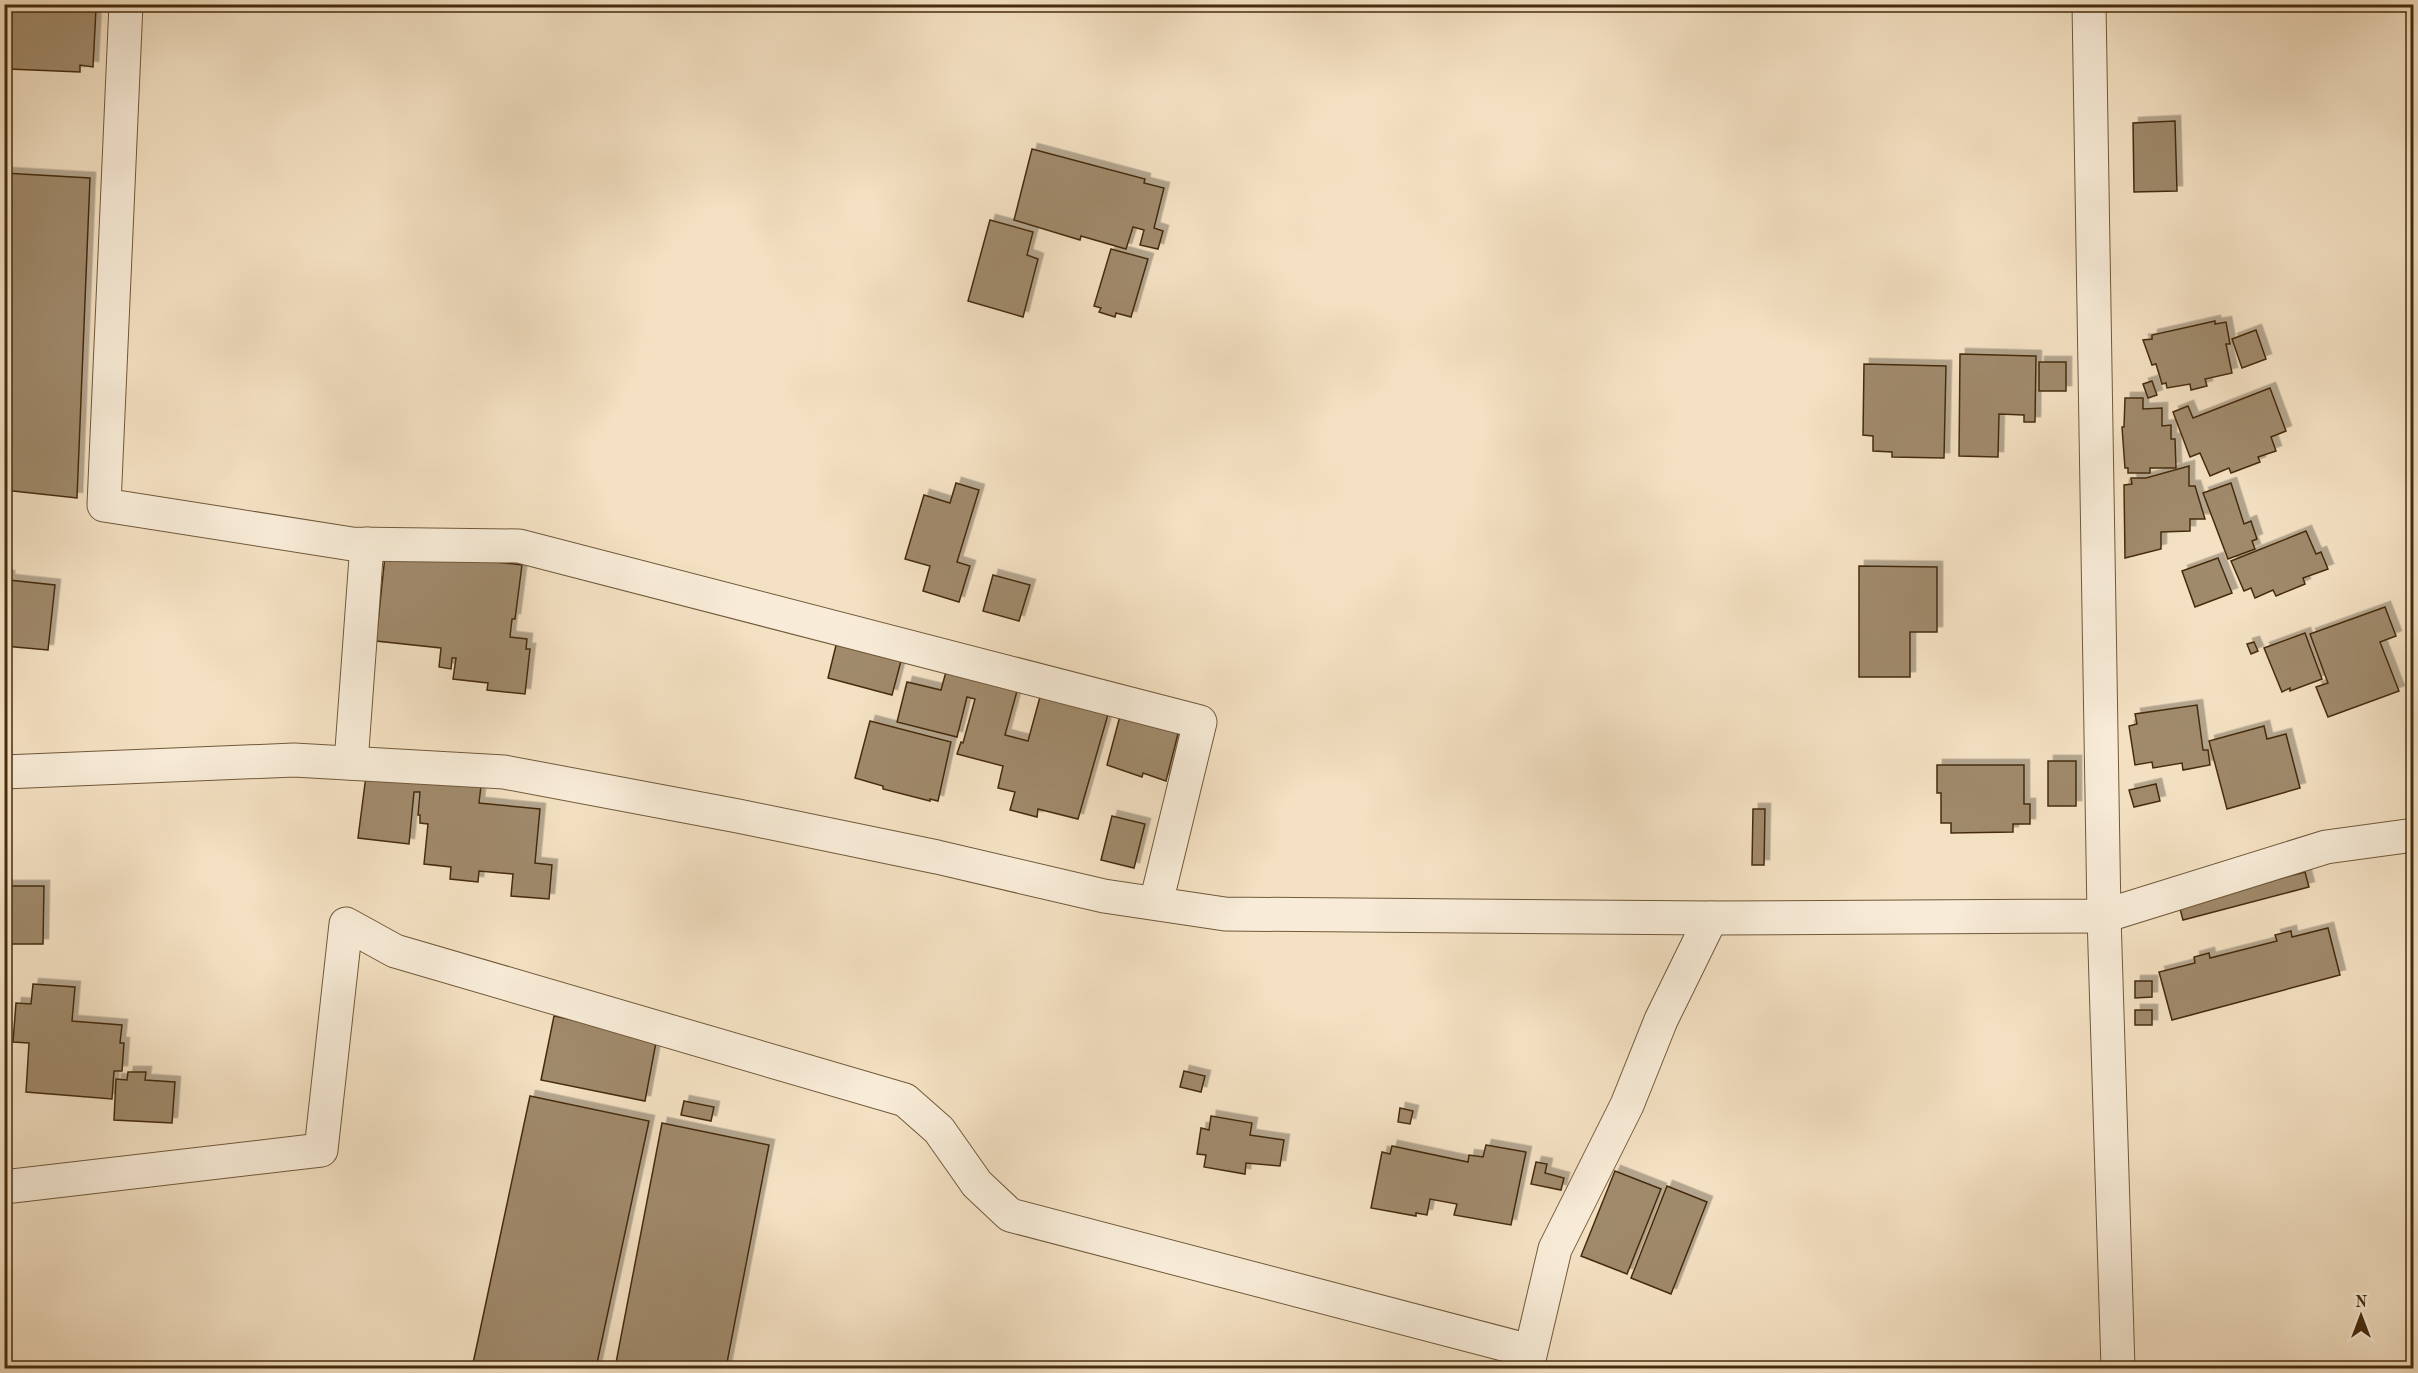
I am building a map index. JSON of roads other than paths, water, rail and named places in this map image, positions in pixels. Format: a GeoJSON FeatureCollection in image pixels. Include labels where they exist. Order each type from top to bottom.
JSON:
{"type":"FeatureCollection","features":[{"type":"Feature","properties":{"kind":"street"},"geometry":{"type":"LineString","coordinates":[[126,4],[104,505],[351,544],[519,546],[1200,722],[1156,903]]}},
{"type":"Feature","properties":{"kind":"street"},"geometry":{"type":"LineString","coordinates":[[2089,4],[2104,916],[2118,1368]]}},
{"type":"Feature","properties":{"kind":"street"},"geometry":{"type":"LineString","coordinates":[[351,763],[367,544]]}},
{"type":"Feature","properties":{"kind":"street"},"geometry":{"type":"LineString","coordinates":[[4,772],[294,760],[504,772],[738,816],[937,857],[1104,896],[1225,914],[1711,918],[2104,916],[2326,847],[2414,835]]}},
{"type":"Feature","properties":{"kind":"street"},"geometry":{"type":"LineString","coordinates":[[4,1187],[321,1150],[346,924],[395,951],[904,1100],[939,1130],[977,1184],[1010,1215],[1529,1360],[1555,1249],[1627,1104],[1661,1020],[1711,918]]}}]}
